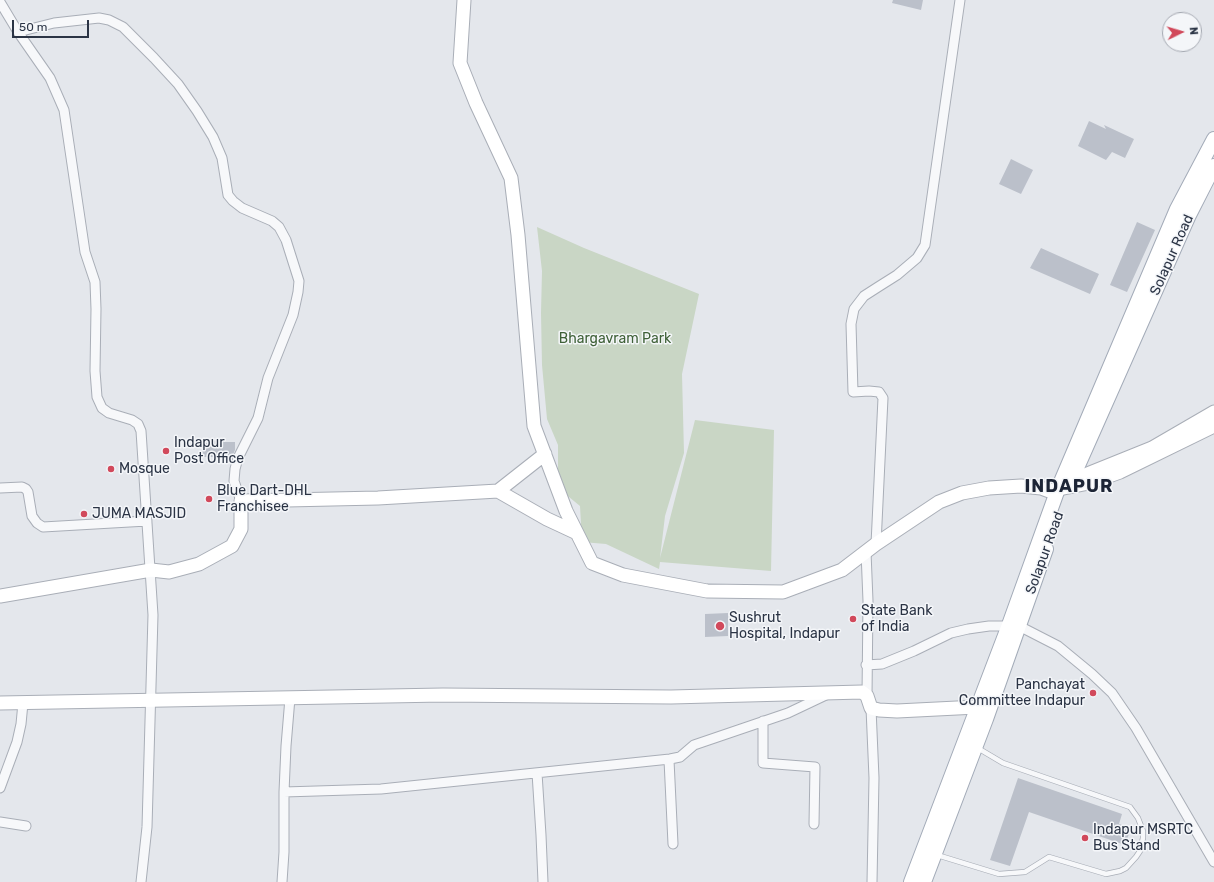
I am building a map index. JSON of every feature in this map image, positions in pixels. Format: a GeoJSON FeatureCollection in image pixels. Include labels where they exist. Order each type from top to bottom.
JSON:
{"type":"FeatureCollection","features":[{"type":"Feature","properties":{"kind":"main road"},"geometry":{"type":"LineString","coordinates":[[1183,212],[1214,139]]}},
{"type":"Feature","properties":{"kind":"main road","name":"Solapur Road"},"geometry":{"type":"LineString","coordinates":[[924,882],[928,853],[1014,625],[1065,484],[1183,212],[1214,166]]}},
{"type":"Feature","properties":{"kind":"main road"},"geometry":{"type":"LineString","coordinates":[[969,744],[977,707],[1014,625]]}},
{"type":"Feature","properties":{"kind":"main road"},"geometry":{"type":"LineString","coordinates":[[911,882],[928,853]]}},
{"type":"Feature","properties":{"kind":"street"},"geometry":{"type":"LineString","coordinates":[[464,0],[460,63],[476,103],[511,178],[518,235],[534,426],[566,511],[592,563],[622,575],[707,591],[783,592],[842,570],[871,548],[939,502],[962,493],[989,488],[1021,486],[1040,488],[1048,483],[1065,484],[1214,426]]}},
{"type":"Feature","properties":{"kind":"street"},"geometry":{"type":"LineString","coordinates":[[872,882],[874,778],[866,665],[871,548],[883,398],[879,392],[853,392],[851,324],[854,309],[864,296],[897,275],[917,258],[925,245],[960,0]]}},
{"type":"Feature","properties":{"kind":"street"},"geometry":{"type":"LineString","coordinates":[[0,2],[18,32],[50,78],[64,110],[85,252],[95,282],[97,397],[102,408],[109,413],[132,420],[138,424],[140,431],[153,615],[147,827],[141,882]]}},
{"type":"Feature","properties":{"kind":"street"},"geometry":{"type":"LineString","coordinates":[[0,596],[151,570],[169,572],[199,564],[232,546],[241,528],[241,500],[234,482],[235,469],[238,458],[258,418],[268,378],[293,314],[299,281],[286,240],[279,227],[272,221],[242,208],[228,195],[222,158],[213,136],[178,84],[122,27],[109,20],[99,18],[54,23],[18,32]]}},
{"type":"Feature","properties":{"kind":"street"},"geometry":{"type":"LineString","coordinates":[[1158,449],[1214,412]]}},
{"type":"Feature","properties":{"kind":"street"},"geometry":{"type":"LineString","coordinates":[[498,491],[544,454]]}},
{"type":"Feature","properties":{"kind":"street"},"geometry":{"type":"LineString","coordinates":[[0,488],[22,487],[26,489],[28,492],[32,516],[37,523],[43,527],[147,521]]}},
{"type":"Feature","properties":{"kind":"street"},"geometry":{"type":"LineString","coordinates":[[241,500],[378,498],[498,491],[547,519],[577,532]]}},
{"type":"Feature","properties":{"kind":"street"},"geometry":{"type":"LineString","coordinates":[[866,665],[882,664],[914,651],[951,633],[989,626],[1014,625],[1058,646],[1092,674],[1112,693],[1136,728],[1214,862]]}},
{"type":"Feature","properties":{"kind":"street"},"geometry":{"type":"LineString","coordinates":[[0,703],[443,695],[671,697],[862,692],[869,702],[879,710],[897,711],[977,707]]}},
{"type":"Feature","properties":{"kind":"street"},"geometry":{"type":"LineString","coordinates":[[284,792],[381,789],[669,760],[680,757],[694,745],[788,713],[830,693]]}},
{"type":"Feature","properties":{"kind":"street"},"geometry":{"type":"LineString","coordinates":[[282,882],[286,746],[290,698]]}},
{"type":"Feature","properties":{"kind":"street"},"geometry":{"type":"LineString","coordinates":[[0,788],[17,742],[21,724],[23,702]]}},
{"type":"Feature","properties":{"kind":"street"},"geometry":{"type":"LineString","coordinates":[[763,721],[763,763],[815,767],[814,824]]}},
{"type":"Feature","properties":{"kind":"street"},"geometry":{"type":"LineString","coordinates":[[669,760],[673,844]]}},
{"type":"Feature","properties":{"kind":"street"},"geometry":{"type":"LineString","coordinates":[[537,773],[543,882],[537,882]]}},
{"type":"Feature","properties":{"kind":"street"},"geometry":{"type":"LineString","coordinates":[[0,822],[26,826]]}},
{"type":"Feature","properties":{"kind":"lane"},"geometry":{"type":"LineString","coordinates":[[928,853],[999,874],[1026,872],[1048,857],[1106,874],[1126,868],[1140,851],[1143,831],[1138,818],[1130,807],[1003,763],[969,744]]}},
{"type":"Feature","properties":{"kind":"green space","name":"Bhargavram Park"},"geometry":{"type":"Polygon","coordinates":[[[537,227],[584,248],[699,294],[682,374],[684,453],[665,516],[660,558],[695,420],[774,430],[771,571],[660,562],[659,569],[606,544],[582,542],[580,506],[558,488],[558,445],[547,419],[542,365],[542,271],[537,227]]]}},
{"type":"Feature","properties":{"kind":"building"},"geometry":{"type":"Polygon","coordinates":[[[893,0],[923,0],[921,10],[892,3],[893,0]]]}},
{"type":"Feature","properties":{"kind":"building"},"geometry":{"type":"Polygon","coordinates":[[[1089,121],[1106,129],[1104,125],[1134,139],[1125,158],[1112,152],[1106,160],[1078,146],[1089,121]]]}},
{"type":"Feature","properties":{"kind":"building"},"geometry":{"type":"Polygon","coordinates":[[[1011,159],[1033,170],[1021,194],[999,184],[1011,159]]]}},
{"type":"Feature","properties":{"kind":"building"},"geometry":{"type":"Polygon","coordinates":[[[1137,222],[1155,230],[1127,292],[1110,285],[1137,222]]]}},
{"type":"Feature","properties":{"kind":"building"},"geometry":{"type":"Polygon","coordinates":[[[1041,248],[1099,274],[1090,294],[1030,268],[1041,248]]]}},
{"type":"Feature","properties":{"kind":"building"},"geometry":{"type":"Polygon","coordinates":[[[223,440],[224,442],[235,442],[235,450],[232,457],[203,457],[202,443],[223,440]]]}},
{"type":"Feature","properties":{"kind":"building"},"geometry":{"type":"Polygon","coordinates":[[[728,613],[728,636],[705,637],[705,614],[728,613]]]}},
{"type":"Feature","properties":{"kind":"building"},"geometry":{"type":"Polygon","coordinates":[[[1018,778],[1122,814],[1119,824],[1131,828],[1125,845],[1029,812],[1010,866],[990,860],[1018,778]]]}},
{"type":"Feature","properties":{"kind":"place","name":"Indapur Post Office"},"geometry":{"type":"Point","coordinates":[166,451]}},
{"type":"Feature","properties":{"kind":"place","name":"Mosque"},"geometry":{"type":"Point","coordinates":[111,469]}},
{"type":"Feature","properties":{"kind":"place","name":"Blue Dart-DHL Franchisee"},"geometry":{"type":"Point","coordinates":[209,499]}},
{"type":"Feature","properties":{"kind":"place","name":"JUMA MASJID"},"geometry":{"type":"Point","coordinates":[84,514]}},
{"type":"Feature","properties":{"kind":"place","name":"State Bank of India"},"geometry":{"type":"Point","coordinates":[853,619]}},
{"type":"Feature","properties":{"kind":"place","name":"Sushrut Hospital, Indapur"},"geometry":{"type":"Point","coordinates":[720,626]}},
{"type":"Feature","properties":{"kind":"place","name":"Panchayat Committee Indapur"},"geometry":{"type":"Point","coordinates":[1093,693]}},
{"type":"Feature","properties":{"kind":"place","name":"Indapur MSRTC Bus Stand"},"geometry":{"type":"Point","coordinates":[1085,838]}},
{"type":"Feature","properties":{"kind":"district","name":"INDAPUR"},"geometry":{"type":"Point","coordinates":[1069,487]}}]}
